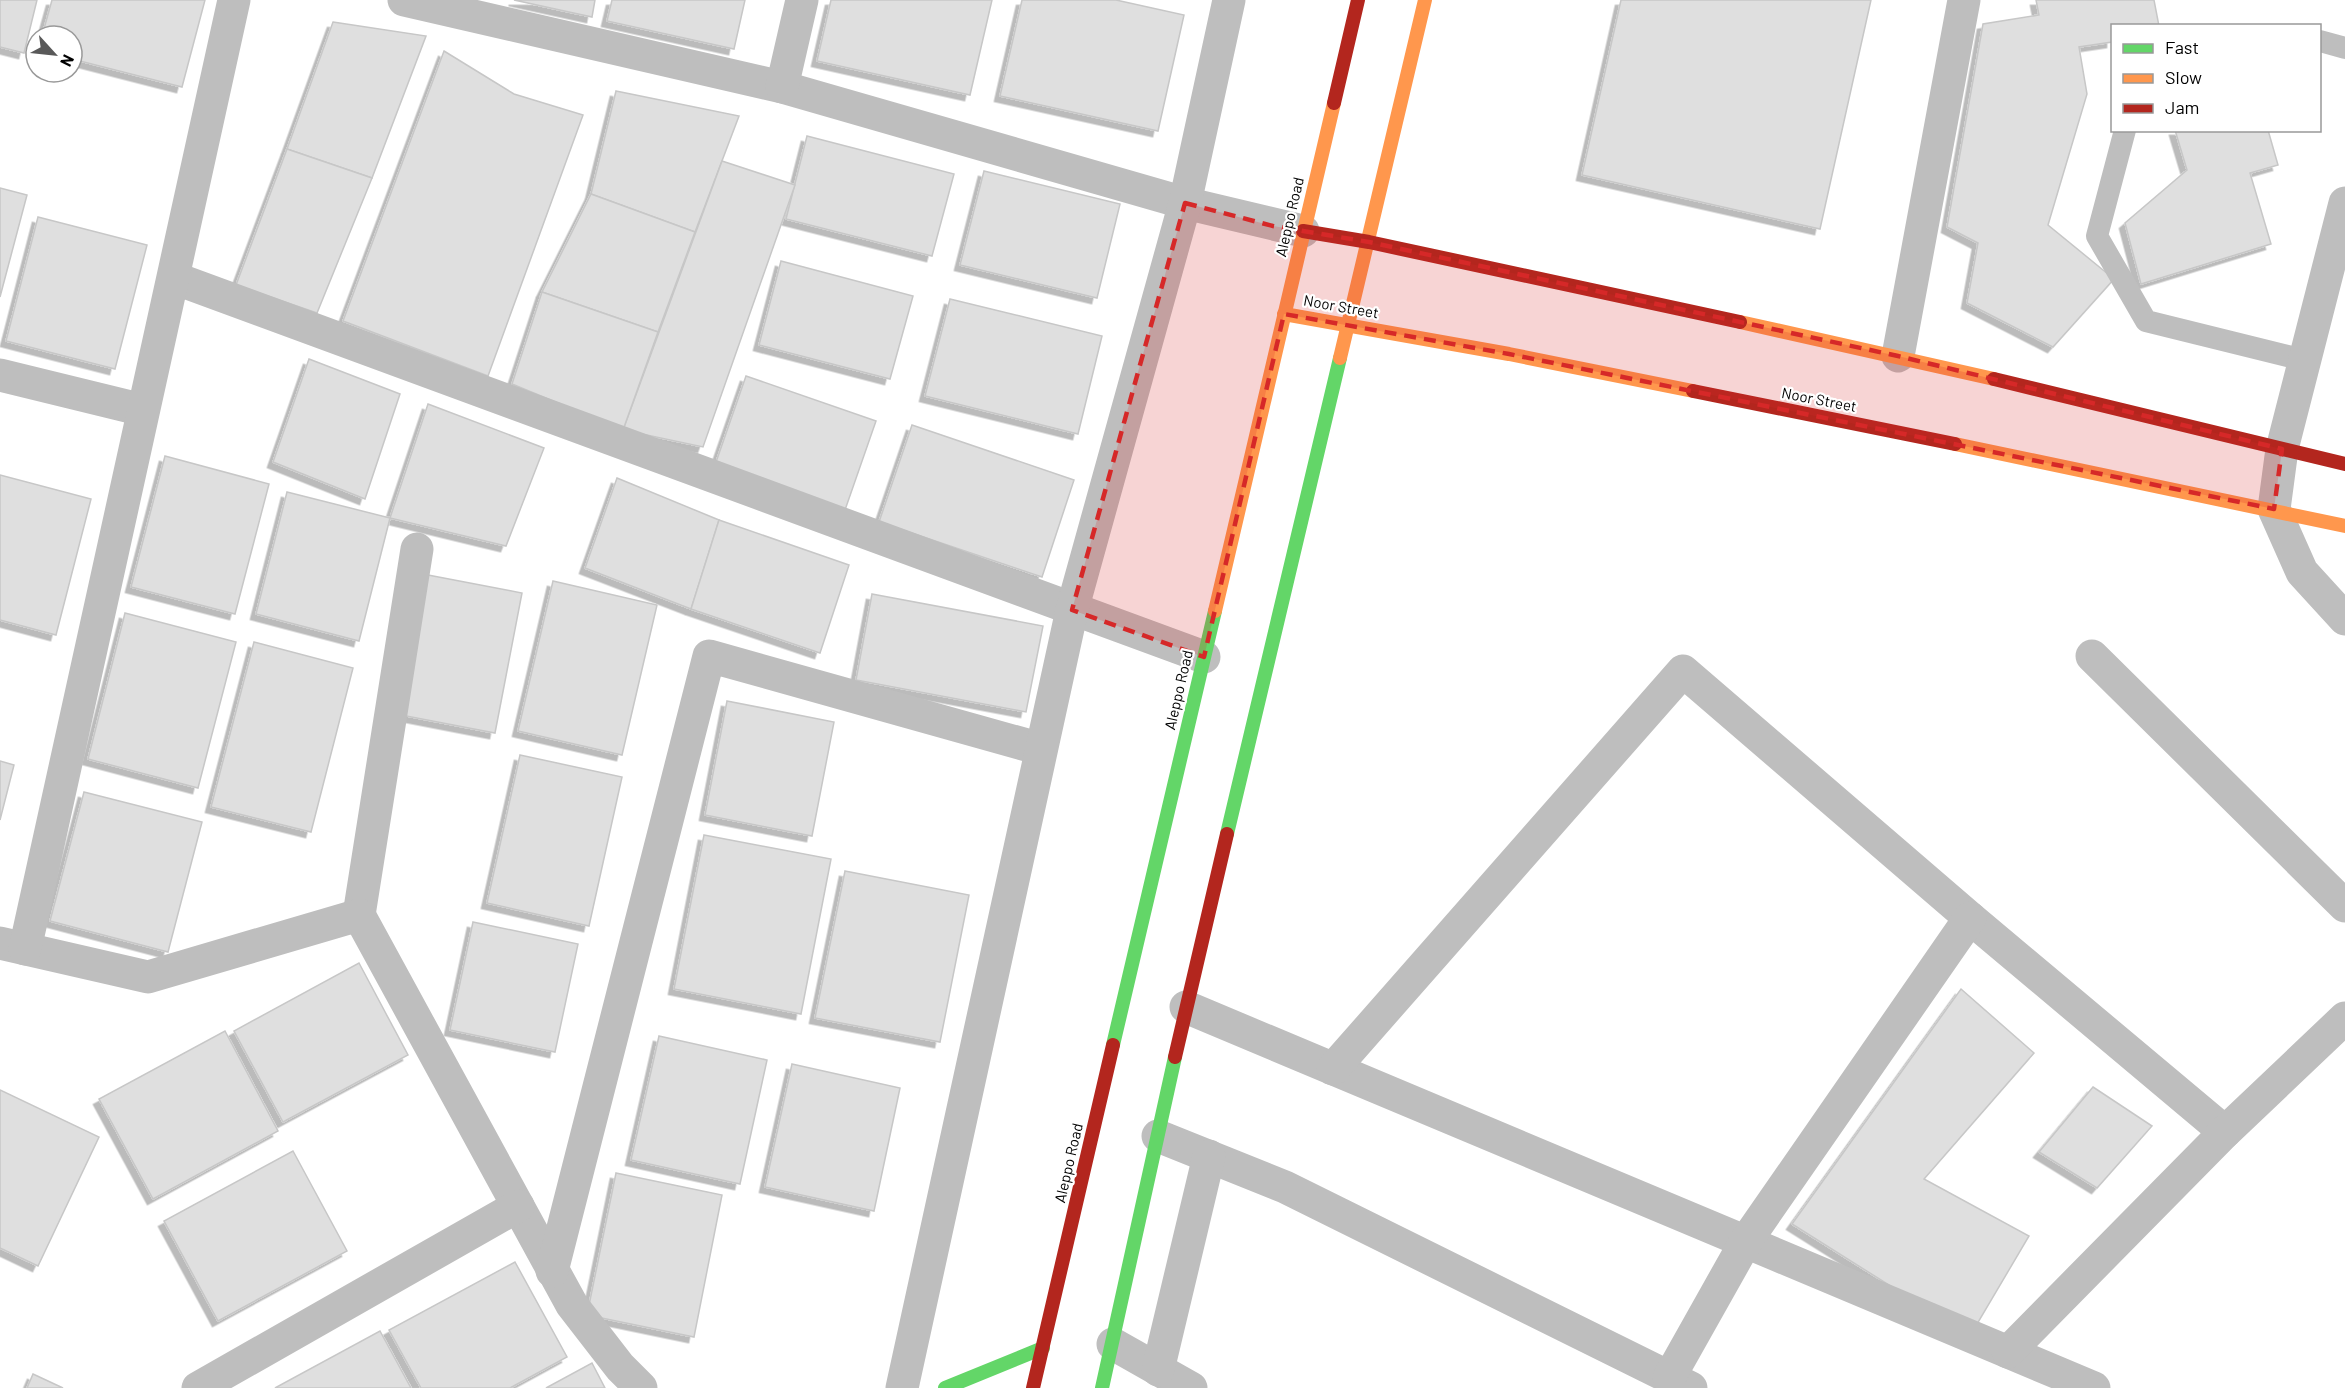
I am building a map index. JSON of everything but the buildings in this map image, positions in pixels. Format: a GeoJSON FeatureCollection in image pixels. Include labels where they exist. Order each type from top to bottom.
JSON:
{"type":"FeatureCollection","features":[{"type":"Feature","properties":{"kind":"main road","name":"Aleppo Road"},"geometry":{"type":"LineString","coordinates":[[1033,1388],[1358,0]]}},
{"type":"Feature","properties":{"kind":"main road"},"geometry":{"type":"LineString","coordinates":[[1102,1388],[1186,1007],[1425,0]]}},
{"type":"Feature","properties":{"kind":"main road"},"geometry":{"type":"LineString","coordinates":[[1303,231],[1369,242],[1898,356],[2345,464]]}},
{"type":"Feature","properties":{"kind":"main road","name":"Noor Street"},"geometry":{"type":"LineString","coordinates":[[1284,314],[1509,354],[2274,509],[2345,526]]}},
{"type":"Feature","properties":{"kind":"main road"},"geometry":{"type":"LineString","coordinates":[[945,1388],[1042,1348]]}},
{"type":"Feature","properties":{"kind":"street"},"geometry":{"type":"LineString","coordinates":[[234,0],[174,278],[13,946],[148,977],[358,915]]}},
{"type":"Feature","properties":{"kind":"street"},"geometry":{"type":"LineString","coordinates":[[782,87],[802,0]]}},
{"type":"Feature","properties":{"kind":"street"},"geometry":{"type":"LineString","coordinates":[[902,1388],[1072,610],[1185,203],[1229,0]]}},
{"type":"Feature","properties":{"kind":"street"},"geometry":{"type":"LineString","coordinates":[[1898,356],[1964,0]]}},
{"type":"Feature","properties":{"kind":"street"},"geometry":{"type":"LineString","coordinates":[[423,2],[782,87],[1185,203],[1303,231]]}},
{"type":"Feature","properties":{"kind":"street"},"geometry":{"type":"LineString","coordinates":[[2345,203],[2282,449],[2274,509],[2302,572],[2345,619]]}},
{"type":"Feature","properties":{"kind":"street"},"geometry":{"type":"LineString","coordinates":[[174,278],[1204,657]]}},
{"type":"Feature","properties":{"kind":"street"},"geometry":{"type":"LineString","coordinates":[[0,375],[143,410]]}},
{"type":"Feature","properties":{"kind":"street"},"geometry":{"type":"LineString","coordinates":[[417,549],[358,915],[552,1271],[579,1314],[620,1367],[641,1388]]}},
{"type":"Feature","properties":{"kind":"street"},"geometry":{"type":"LineString","coordinates":[[552,1271],[710,656],[1041,749]]}},
{"type":"Feature","properties":{"kind":"street"},"geometry":{"type":"LineString","coordinates":[[2092,656],[2345,906]]}},
{"type":"Feature","properties":{"kind":"street"},"geometry":{"type":"LineString","coordinates":[[1333,1069],[1683,671],[1970,918],[2225,1132]]}},
{"type":"Feature","properties":{"kind":"street"},"geometry":{"type":"LineString","coordinates":[[1158,1136],[1285,1187],[1680,1383],[1746,1241],[1970,918]]}},
{"type":"Feature","properties":{"kind":"street"},"geometry":{"type":"LineString","coordinates":[[1186,1007],[2094,1388]]}},
{"type":"Feature","properties":{"kind":"street"},"geometry":{"type":"LineString","coordinates":[[2008,1352],[2225,1132],[2345,1018]]}},
{"type":"Feature","properties":{"kind":"street"},"geometry":{"type":"LineString","coordinates":[[1158,1370],[1209,1156]]}},
{"type":"Feature","properties":{"kind":"street"},"geometry":{"type":"LineString","coordinates":[[209,1385],[518,1206]]}},
{"type":"Feature","properties":{"kind":"street"},"geometry":{"type":"LineString","coordinates":[[1113,1344],[1191,1388]]}},
{"type":"Feature","properties":{"kind":"lane"},"geometry":{"type":"LineString","coordinates":[[2321,42],[2345,48]]}},
{"type":"Feature","properties":{"kind":"lane"},"geometry":{"type":"LineString","coordinates":[[2124,132],[2097,237],[2146,321],[2304,360]]}},
{"type":"Feature","properties":{"kind":"highlighted area"},"geometry":{"type":"Polygon","coordinates":[[[1185,203],[1273,226],[1369,242],[1898,356],[2282,449],[2274,509],[1509,354],[1284,314],[1204,657],[1072,610],[1185,203]]]}},
{"type":"Feature","properties":{"kind":"traffic: fast"},"geometry":{"type":"LineString","coordinates":[[1227,834],[1340,358]]}},
{"type":"Feature","properties":{"kind":"traffic: fast"},"geometry":{"type":"LineString","coordinates":[[1113,1045],[1215,611]]}},
{"type":"Feature","properties":{"kind":"traffic: fast"},"geometry":{"type":"LineString","coordinates":[[1102,1388],[1175,1057]]}},
{"type":"Feature","properties":{"kind":"traffic: fast"},"geometry":{"type":"LineString","coordinates":[[945,1388],[1043,1348]]}},
{"type":"Feature","properties":{"kind":"traffic: slow"},"geometry":{"type":"LineString","coordinates":[[1340,358],[1425,0]]}},
{"type":"Feature","properties":{"kind":"traffic: slow"},"geometry":{"type":"LineString","coordinates":[[1215,611],[1334,103]]}},
{"type":"Feature","properties":{"kind":"traffic: slow"},"geometry":{"type":"LineString","coordinates":[[1284,314],[1509,354],[1693,391]]}},
{"type":"Feature","properties":{"kind":"traffic: slow"},"geometry":{"type":"LineString","coordinates":[[1740,322],[1994,379]]}},
{"type":"Feature","properties":{"kind":"traffic: slow"},"geometry":{"type":"LineString","coordinates":[[1955,444],[2345,526]]}},
{"type":"Feature","properties":{"kind":"traffic: jam"},"geometry":{"type":"LineString","coordinates":[[1334,103],[1358,0]]}},
{"type":"Feature","properties":{"kind":"traffic: jam"},"geometry":{"type":"LineString","coordinates":[[1303,231],[1369,242],[1740,322]]}},
{"type":"Feature","properties":{"kind":"traffic: jam"},"geometry":{"type":"LineString","coordinates":[[1994,379],[2345,464]]}},
{"type":"Feature","properties":{"kind":"traffic: jam"},"geometry":{"type":"LineString","coordinates":[[1693,391],[1955,444]]}},
{"type":"Feature","properties":{"kind":"traffic: jam"},"geometry":{"type":"LineString","coordinates":[[1175,1057],[1227,834]]}},
{"type":"Feature","properties":{"kind":"traffic: jam"},"geometry":{"type":"LineString","coordinates":[[1033,1388],[1113,1045]]}}]}
